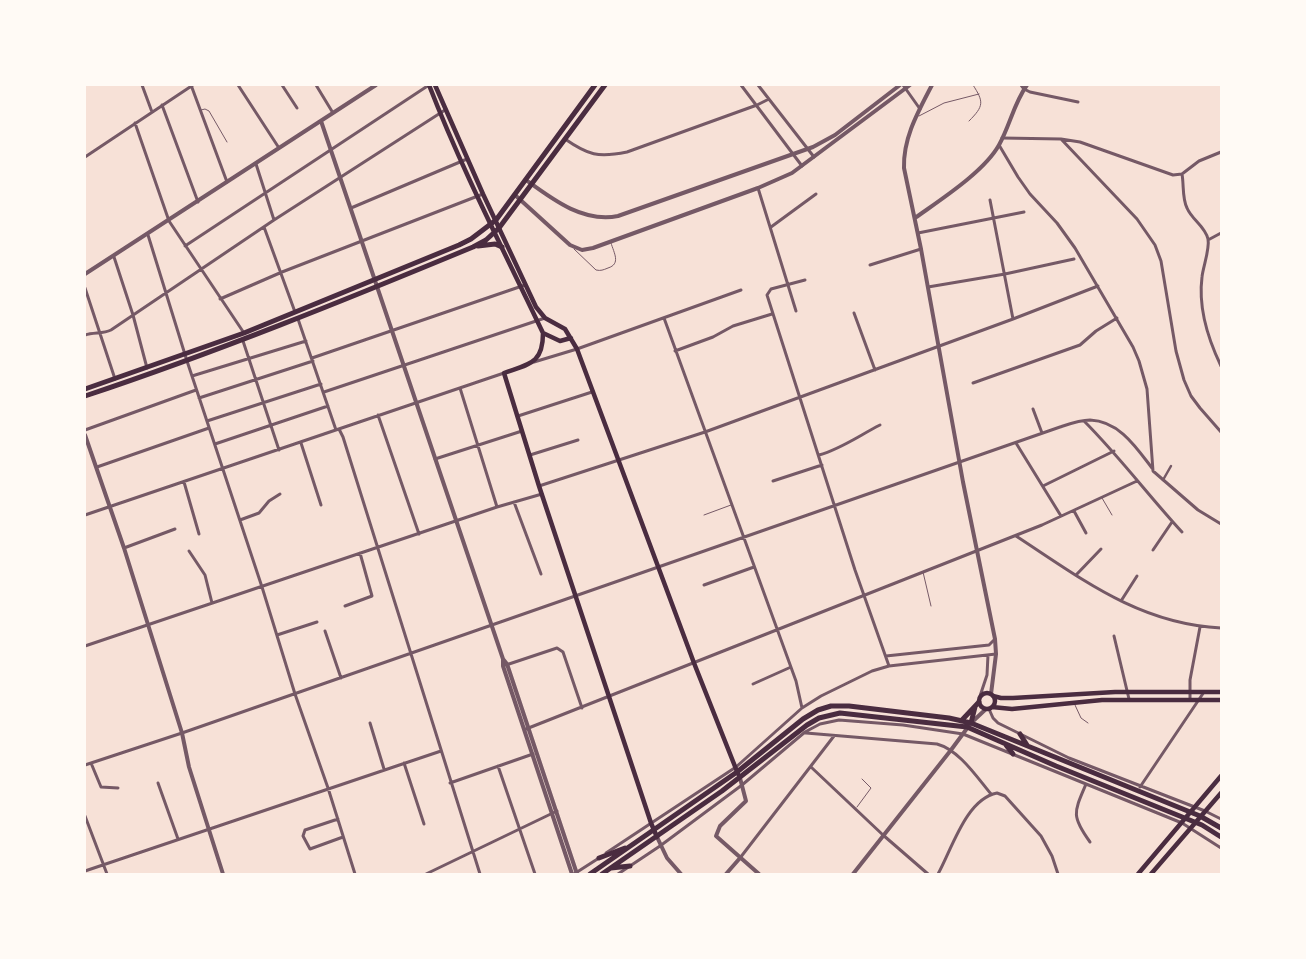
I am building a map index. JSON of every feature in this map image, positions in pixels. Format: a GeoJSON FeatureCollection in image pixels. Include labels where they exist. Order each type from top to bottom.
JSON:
{"type":"FeatureCollection","features":[{"type":"Feature","properties":{"kind":"main road"},"geometry":{"type":"LineString","coordinates":[[429,85],[465,160],[491,224],[497,230],[543,333],[541,352],[534,362],[504,373],[608,698],[657,837]]}},
{"type":"Feature","properties":{"kind":"main road"},"geometry":{"type":"LineString","coordinates":[[435,85],[442,112]]}},
{"type":"Feature","properties":{"kind":"main road"},"geometry":{"type":"LineString","coordinates":[[85,389],[296,313],[459,245],[496,220],[595,85]]}},
{"type":"Feature","properties":{"kind":"main road"},"geometry":{"type":"LineString","coordinates":[[85,396],[243,341],[473,247],[497,230],[605,85]]}},
{"type":"Feature","properties":{"kind":"main road"},"geometry":{"type":"LineString","coordinates":[[480,195],[496,220],[502,247],[536,307],[545,318],[562,327],[577,349],[694,663],[738,772]]}},
{"type":"Feature","properties":{"kind":"main road"},"geometry":{"type":"LineString","coordinates":[[473,247],[490,244],[502,247]]}},
{"type":"Feature","properties":{"kind":"main road"},"geometry":{"type":"LineString","coordinates":[[543,333],[560,341],[571,338]]}},
{"type":"Feature","properties":{"kind":"main road"},"geometry":{"type":"LineString","coordinates":[[962,720],[985,693],[1013,698],[1098,692],[1221,692]]}},
{"type":"Feature","properties":{"kind":"main road"},"geometry":{"type":"LineString","coordinates":[[989,708],[995,700],[992,695]]}},
{"type":"Feature","properties":{"kind":"main road"},"geometry":{"type":"LineString","coordinates":[[978,701],[981,707],[1012,709],[1074,702],[1221,700]]}},
{"type":"Feature","properties":{"kind":"main road"},"geometry":{"type":"LineString","coordinates":[[969,725],[978,701]]}},
{"type":"Feature","properties":{"kind":"main road"},"geometry":{"type":"LineString","coordinates":[[602,874],[657,837],[803,719],[818,710],[831,706],[962,720],[1004,743],[1183,821],[1195,822],[1221,836]]}},
{"type":"Feature","properties":{"kind":"main road"},"geometry":{"type":"LineString","coordinates":[[590,874],[806,725],[819,718],[836,713],[969,725],[1028,746],[1200,816],[1221,828]]}},
{"type":"Feature","properties":{"kind":"main road"},"geometry":{"type":"LineString","coordinates":[[1020,734],[1028,746]]}},
{"type":"Feature","properties":{"kind":"main road"},"geometry":{"type":"LineString","coordinates":[[1004,743],[1014,754]]}},
{"type":"Feature","properties":{"kind":"main road"},"geometry":{"type":"LineString","coordinates":[[1138,874],[1221,776]]}},
{"type":"Feature","properties":{"kind":"main road"},"geometry":{"type":"LineString","coordinates":[[1151,874],[1221,793]]}},
{"type":"Feature","properties":{"kind":"main road"},"geometry":{"type":"LineString","coordinates":[[599,858],[630,846]]}},
{"type":"Feature","properties":{"kind":"main road"},"geometry":{"type":"LineString","coordinates":[[611,868],[630,866]]}},
{"type":"Feature","properties":{"kind":"street"},"geometry":{"type":"LineString","coordinates":[[142,85],[152,112]]}},
{"type":"Feature","properties":{"kind":"street"},"geometry":{"type":"LineString","coordinates":[[85,157],[192,85],[227,183]]}},
{"type":"Feature","properties":{"kind":"street"},"geometry":{"type":"LineString","coordinates":[[238,85],[280,149]]}},
{"type":"Feature","properties":{"kind":"street"},"geometry":{"type":"LineString","coordinates":[[282,85],[297,108]]}},
{"type":"Feature","properties":{"kind":"street"},"geometry":{"type":"LineString","coordinates":[[316,85],[333,113]]}},
{"type":"Feature","properties":{"kind":"street"},"geometry":{"type":"LineString","coordinates":[[85,274],[148,235],[376,85]]}},
{"type":"Feature","properties":{"kind":"street"},"geometry":{"type":"LineString","coordinates":[[186,246],[429,85]]}},
{"type":"Feature","properties":{"kind":"street"},"geometry":{"type":"LineString","coordinates":[[741,85],[802,166]]}},
{"type":"Feature","properties":{"kind":"street"},"geometry":{"type":"LineString","coordinates":[[758,85],[814,158]]}},
{"type":"Feature","properties":{"kind":"street"},"geometry":{"type":"LineString","coordinates":[[526,180],[567,207],[589,215],[606,218],[633,211],[806,149],[835,135],[902,86],[910,85]]}},
{"type":"Feature","properties":{"kind":"street"},"geometry":{"type":"LineString","coordinates":[[932,85],[905,144],[904,168],[995,640],[996,654],[992,695]]}},
{"type":"Feature","properties":{"kind":"street"},"geometry":{"type":"LineString","coordinates":[[902,86],[920,109]]}},
{"type":"Feature","properties":{"kind":"street"},"geometry":{"type":"LineString","coordinates":[[515,195],[570,245],[582,250],[780,179],[814,158],[902,86]]}},
{"type":"Feature","properties":{"kind":"street"},"geometry":{"type":"LineString","coordinates":[[915,218],[978,169],[999,145],[1024,86],[1078,102]]}},
{"type":"Feature","properties":{"kind":"street"},"geometry":{"type":"LineString","coordinates":[[565,139],[590,154],[602,156],[617,154],[757,105],[769,99]]}},
{"type":"Feature","properties":{"kind":"street"},"geometry":{"type":"LineString","coordinates":[[162,105],[198,202]]}},
{"type":"Feature","properties":{"kind":"street"},"geometry":{"type":"LineString","coordinates":[[85,335],[108,332],[274,220],[442,112]]}},
{"type":"Feature","properties":{"kind":"street"},"geometry":{"type":"LineString","coordinates":[[322,121],[575,873],[651,823],[738,772],[802,708],[821,696],[872,671],[889,666],[996,654]]}},
{"type":"Feature","properties":{"kind":"street"},"geometry":{"type":"LineString","coordinates":[[135,123],[168,221],[244,333]]}},
{"type":"Feature","properties":{"kind":"street"},"geometry":{"type":"LineString","coordinates":[[1002,138],[1061,139],[1086,144],[1172,175],[1182,174],[1199,161],[1221,152]]}},
{"type":"Feature","properties":{"kind":"street"},"geometry":{"type":"LineString","coordinates":[[1061,139],[1136,219],[1152,240],[1161,261],[1176,351],[1184,380],[1191,396],[1221,432]]}},
{"type":"Feature","properties":{"kind":"street"},"geometry":{"type":"LineString","coordinates":[[999,145],[1030,194],[1067,237],[1098,286],[1139,361],[1148,401],[1152,468]]}},
{"type":"Feature","properties":{"kind":"street"},"geometry":{"type":"LineString","coordinates":[[351,208],[465,160]]}},
{"type":"Feature","properties":{"kind":"street"},"geometry":{"type":"LineString","coordinates":[[256,164],[274,220]]}},
{"type":"Feature","properties":{"kind":"street"},"geometry":{"type":"LineString","coordinates":[[1182,174],[1186,206],[1201,225],[1208,240],[1202,279],[1202,301],[1206,327],[1221,366]]}},
{"type":"Feature","properties":{"kind":"street"},"geometry":{"type":"LineString","coordinates":[[758,188],[796,311]]}},
{"type":"Feature","properties":{"kind":"street"},"geometry":{"type":"LineString","coordinates":[[771,227],[816,194]]}},
{"type":"Feature","properties":{"kind":"street"},"geometry":{"type":"LineString","coordinates":[[220,299],[282,272],[480,195]]}},
{"type":"Feature","properties":{"kind":"street"},"geometry":{"type":"LineString","coordinates":[[990,200],[1013,319]]}},
{"type":"Feature","properties":{"kind":"street"},"geometry":{"type":"LineString","coordinates":[[918,233],[1024,212]]}},
{"type":"Feature","properties":{"kind":"street"},"geometry":{"type":"LineString","coordinates":[[264,227],[296,313]]}},
{"type":"Feature","properties":{"kind":"street"},"geometry":{"type":"LineString","coordinates":[[1208,240],[1221,234]]}},
{"type":"Feature","properties":{"kind":"street"},"geometry":{"type":"LineString","coordinates":[[148,235],[184,354],[262,587],[295,694],[328,788],[354,874]]}},
{"type":"Feature","properties":{"kind":"street"},"geometry":{"type":"LineString","coordinates":[[870,265],[921,249]]}},
{"type":"Feature","properties":{"kind":"street"},"geometry":{"type":"LineString","coordinates":[[114,257],[133,315],[147,368]]}},
{"type":"Feature","properties":{"kind":"street"},"geometry":{"type":"LineString","coordinates":[[928,287],[1005,274],[1074,259]]}},
{"type":"Feature","properties":{"kind":"street"},"geometry":{"type":"LineString","coordinates":[[805,280],[771,289],[767,293],[798,398],[819,455],[834,506],[889,666]]}},
{"type":"Feature","properties":{"kind":"street"},"geometry":{"type":"LineString","coordinates":[[199,398],[256,380],[523,286]]}},
{"type":"Feature","properties":{"kind":"street"},"geometry":{"type":"LineString","coordinates":[[539,486],[705,432],[1098,286]]}},
{"type":"Feature","properties":{"kind":"street"},"geometry":{"type":"LineString","coordinates":[[85,288],[115,378]]}},
{"type":"Feature","properties":{"kind":"street"},"geometry":{"type":"LineString","coordinates":[[534,362],[577,349],[741,290]]}},
{"type":"Feature","properties":{"kind":"street"},"geometry":{"type":"LineString","coordinates":[[854,313],[875,370]]}},
{"type":"Feature","properties":{"kind":"street"},"geometry":{"type":"LineString","coordinates":[[675,351],[704,341],[733,326],[772,314]]}},
{"type":"Feature","properties":{"kind":"street"},"geometry":{"type":"LineString","coordinates":[[298,318],[328,406],[343,437],[480,874]]}},
{"type":"Feature","properties":{"kind":"street"},"geometry":{"type":"LineString","coordinates":[[324,392],[545,318]]}},
{"type":"Feature","properties":{"kind":"street"},"geometry":{"type":"LineString","coordinates":[[664,318],[791,666],[802,708]]}},
{"type":"Feature","properties":{"kind":"street"},"geometry":{"type":"LineString","coordinates":[[973,383],[1080,345],[1096,331],[1116,318]]}},
{"type":"Feature","properties":{"kind":"street"},"geometry":{"type":"LineString","coordinates":[[192,376],[306,340]]}},
{"type":"Feature","properties":{"kind":"street"},"geometry":{"type":"LineString","coordinates":[[243,341],[278,450]]}},
{"type":"Feature","properties":{"kind":"street"},"geometry":{"type":"LineString","coordinates":[[85,515],[504,373]]}},
{"type":"Feature","properties":{"kind":"street"},"geometry":{"type":"LineString","coordinates":[[207,421],[321,384]]}},
{"type":"Feature","properties":{"kind":"street"},"geometry":{"type":"LineString","coordinates":[[460,388],[497,507]]}},
{"type":"Feature","properties":{"kind":"street"},"geometry":{"type":"LineString","coordinates":[[85,430],[196,390]]}},
{"type":"Feature","properties":{"kind":"street"},"geometry":{"type":"LineString","coordinates":[[518,416],[592,392]]}},
{"type":"Feature","properties":{"kind":"street"},"geometry":{"type":"LineString","coordinates":[[215,444],[328,406]]}},
{"type":"Feature","properties":{"kind":"street"},"geometry":{"type":"LineString","coordinates":[[1033,409],[1042,433]]}},
{"type":"Feature","properties":{"kind":"street"},"geometry":{"type":"LineString","coordinates":[[378,415],[420,534]]}},
{"type":"Feature","properties":{"kind":"street"},"geometry":{"type":"LineString","coordinates":[[1083,420],[1114,451],[1182,532]]}},
{"type":"Feature","properties":{"kind":"street"},"geometry":{"type":"LineString","coordinates":[[85,765],[411,654],[960,461],[1083,420],[1098,421],[1116,429],[1138,448],[1153,471],[1204,514],[1221,524]]}},
{"type":"Feature","properties":{"kind":"street"},"geometry":{"type":"LineString","coordinates":[[819,455],[838,448],[880,425]]}},
{"type":"Feature","properties":{"kind":"street"},"geometry":{"type":"LineString","coordinates":[[97,467],[209,428]]}},
{"type":"Feature","properties":{"kind":"street"},"geometry":{"type":"LineString","coordinates":[[435,459],[523,431]]}},
{"type":"Feature","properties":{"kind":"street"},"geometry":{"type":"LineString","coordinates":[[85,435],[124,548],[182,733],[189,767],[223,874]]}},
{"type":"Feature","properties":{"kind":"street"},"geometry":{"type":"LineString","coordinates":[[530,455],[578,440]]}},
{"type":"Feature","properties":{"kind":"street"},"geometry":{"type":"LineString","coordinates":[[301,443],[321,505]]}},
{"type":"Feature","properties":{"kind":"street"},"geometry":{"type":"LineString","coordinates":[[1016,443],[1061,516]]}},
{"type":"Feature","properties":{"kind":"street"},"geometry":{"type":"LineString","coordinates":[[1043,486],[1114,451]]}},
{"type":"Feature","properties":{"kind":"street"},"geometry":{"type":"LineString","coordinates":[[773,481],[822,465]]}},
{"type":"Feature","properties":{"kind":"street"},"geometry":{"type":"LineString","coordinates":[[1163,480],[1171,466]]}},
{"type":"Feature","properties":{"kind":"street"},"geometry":{"type":"LineString","coordinates":[[526,729],[1016,536],[1074,511],[1137,480]]}},
{"type":"Feature","properties":{"kind":"street"},"geometry":{"type":"LineString","coordinates":[[184,482],[199,534]]}},
{"type":"Feature","properties":{"kind":"street"},"geometry":{"type":"LineString","coordinates":[[240,520],[260,513],[269,501],[280,494]]}},
{"type":"Feature","properties":{"kind":"street"},"geometry":{"type":"LineString","coordinates":[[85,646],[497,507],[542,494]]}},
{"type":"Feature","properties":{"kind":"street"},"geometry":{"type":"LineString","coordinates":[[514,502],[541,574]]}},
{"type":"Feature","properties":{"kind":"street"},"geometry":{"type":"LineString","coordinates":[[1074,511],[1086,533]]}},
{"type":"Feature","properties":{"kind":"street"},"geometry":{"type":"LineString","coordinates":[[1154,550],[1172,522]]}},
{"type":"Feature","properties":{"kind":"street"},"geometry":{"type":"LineString","coordinates":[[124,548],[175,529]]}},
{"type":"Feature","properties":{"kind":"street"},"geometry":{"type":"LineString","coordinates":[[1016,536],[1121,602],[1150,614],[1200,627],[1221,628]]}},
{"type":"Feature","properties":{"kind":"street"},"geometry":{"type":"LineString","coordinates":[[1076,575],[1101,549]]}},
{"type":"Feature","properties":{"kind":"street"},"geometry":{"type":"LineString","coordinates":[[189,552],[205,575],[212,603]]}},
{"type":"Feature","properties":{"kind":"street"},"geometry":{"type":"LineString","coordinates":[[345,606],[372,596],[360,553]]}},
{"type":"Feature","properties":{"kind":"street"},"geometry":{"type":"LineString","coordinates":[[704,585],[754,567]]}},
{"type":"Feature","properties":{"kind":"street"},"geometry":{"type":"LineString","coordinates":[[1121,602],[1137,576]]}},
{"type":"Feature","properties":{"kind":"street"},"geometry":{"type":"LineString","coordinates":[[277,635],[317,622]]}},
{"type":"Feature","properties":{"kind":"street"},"geometry":{"type":"LineString","coordinates":[[1190,699],[1190,680],[1200,627]]}},
{"type":"Feature","properties":{"kind":"street"},"geometry":{"type":"LineString","coordinates":[[325,631],[341,678]]}},
{"type":"Feature","properties":{"kind":"street"},"geometry":{"type":"LineString","coordinates":[[1114,636],[1129,700]]}},
{"type":"Feature","properties":{"kind":"street"},"geometry":{"type":"LineString","coordinates":[[886,656],[989,645],[995,640]]}},
{"type":"Feature","properties":{"kind":"street"},"geometry":{"type":"LineString","coordinates":[[505,665],[557,648],[563,652],[582,708]]}},
{"type":"Feature","properties":{"kind":"street"},"geometry":{"type":"LineString","coordinates":[[978,701],[987,675],[988,655]]}},
{"type":"Feature","properties":{"kind":"street"},"geometry":{"type":"LineString","coordinates":[[753,684],[791,666]]}},
{"type":"Feature","properties":{"kind":"street"},"geometry":{"type":"LineString","coordinates":[[1140,787],[1204,692]]}},
{"type":"Feature","properties":{"kind":"street"},"geometry":{"type":"LineString","coordinates":[[853,874],[969,725],[989,708],[996,722],[1069,758],[1221,819]]}},
{"type":"Feature","properties":{"kind":"street"},"geometry":{"type":"LineString","coordinates":[[618,874],[660,846],[742,785],[806,732],[827,721],[848,720],[953,731],[963,734],[1183,821],[1221,848]]}},
{"type":"Feature","properties":{"kind":"street"},"geometry":{"type":"LineString","coordinates":[[370,723],[384,769]]}},
{"type":"Feature","properties":{"kind":"street"},"geometry":{"type":"LineString","coordinates":[[806,732],[946,746],[991,794]]}},
{"type":"Feature","properties":{"kind":"street"},"geometry":{"type":"LineString","coordinates":[[726,874],[834,736]]}},
{"type":"Feature","properties":{"kind":"street"},"geometry":{"type":"LineString","coordinates":[[85,871],[441,751]]}},
{"type":"Feature","properties":{"kind":"street"},"geometry":{"type":"LineString","coordinates":[[450,783],[534,754]]}},
{"type":"Feature","properties":{"kind":"street"},"geometry":{"type":"LineString","coordinates":[[404,763],[424,824]]}},
{"type":"Feature","properties":{"kind":"street"},"geometry":{"type":"LineString","coordinates":[[91,764],[101,787],[118,788]]}},
{"type":"Feature","properties":{"kind":"street"},"geometry":{"type":"LineString","coordinates":[[498,766],[535,874]]}},
{"type":"Feature","properties":{"kind":"street"},"geometry":{"type":"LineString","coordinates":[[811,767],[883,835],[928,874]]}},
{"type":"Feature","properties":{"kind":"street"},"geometry":{"type":"LineString","coordinates":[[738,772],[747,800],[720,826],[716,838],[759,874]]}},
{"type":"Feature","properties":{"kind":"street"},"geometry":{"type":"LineString","coordinates":[[158,783],[178,839]]}},
{"type":"Feature","properties":{"kind":"street"},"geometry":{"type":"LineString","coordinates":[[1086,784],[1077,803],[1076,815],[1083,833],[1090,842]]}},
{"type":"Feature","properties":{"kind":"street"},"geometry":{"type":"LineString","coordinates":[[938,874],[964,822],[979,802],[991,794],[999,793],[1004,796],[1040,836],[1052,856],[1058,874]]}},
{"type":"Feature","properties":{"kind":"street"},"geometry":{"type":"LineString","coordinates":[[426,874],[555,812]]}},
{"type":"Feature","properties":{"kind":"street"},"geometry":{"type":"LineString","coordinates":[[85,816],[107,874]]}},
{"type":"Feature","properties":{"kind":"street"},"geometry":{"type":"LineString","coordinates":[[338,820],[304,831],[303,836],[310,849],[343,837]]}},
{"type":"Feature","properties":{"kind":"street"},"geometry":{"type":"LineString","coordinates":[[657,837],[667,858],[680,872],[673,874]]}},
{"type":"Feature","properties":{"kind":"lane"},"geometry":{"type":"LineString","coordinates":[[969,121],[982,104],[979,94],[973,85]]}},
{"type":"Feature","properties":{"kind":"lane"},"geometry":{"type":"LineString","coordinates":[[916,118],[944,103],[979,94]]}},
{"type":"Feature","properties":{"kind":"lane"},"geometry":{"type":"LineString","coordinates":[[200,110],[208,110],[227,142]]}},
{"type":"Feature","properties":{"kind":"lane"},"geometry":{"type":"LineString","coordinates":[[570,245],[596,270],[600,271],[616,264],[610,241]]}},
{"type":"Feature","properties":{"kind":"lane"},"geometry":{"type":"LineString","coordinates":[[1102,498],[1112,515]]}},
{"type":"Feature","properties":{"kind":"lane"},"geometry":{"type":"LineString","coordinates":[[704,515],[732,505]]}},
{"type":"Feature","properties":{"kind":"lane"},"geometry":{"type":"LineString","coordinates":[[923,572],[931,606]]}},
{"type":"Feature","properties":{"kind":"lane"},"geometry":{"type":"LineString","coordinates":[[1074,702],[1077,712],[1088,723]]}},
{"type":"Feature","properties":{"kind":"lane"},"geometry":{"type":"LineString","coordinates":[[856,808],[871,788],[862,779]]}}]}
